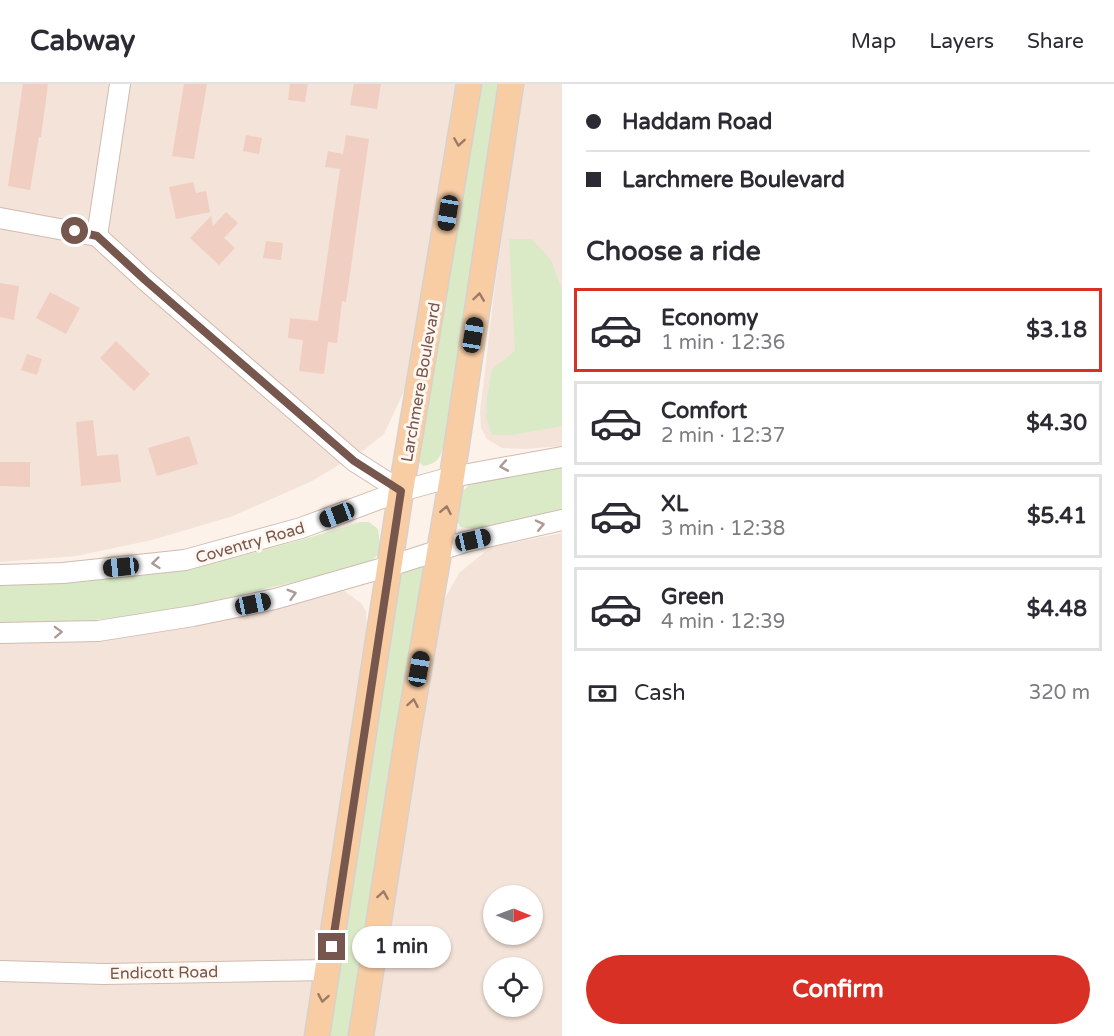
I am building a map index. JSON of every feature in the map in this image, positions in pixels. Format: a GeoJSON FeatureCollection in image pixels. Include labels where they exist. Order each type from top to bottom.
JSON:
{"type":"FeatureCollection","features":[{"type":"Feature","properties":{"kind":"main road","name":"Larchmere Boulevard"},"geometry":{"type":"LineString","coordinates":[[317,1036],[401,491],[469,84]]}},
{"type":"Feature","properties":{"kind":"main road"},"geometry":{"type":"LineString","coordinates":[[361,1036],[408,733],[452,477],[511,84]]}},
{"type":"Feature","properties":{"kind":"street"},"geometry":{"type":"LineString","coordinates":[[97,236],[120,84]]}},
{"type":"Feature","properties":{"kind":"street"},"geometry":{"type":"LineString","coordinates":[[0,218],[97,236],[354,461],[401,491]]}},
{"type":"Feature","properties":{"kind":"street","name":"Coventry Road"},"geometry":{"type":"LineString","coordinates":[[0,575],[63,573],[185,560],[301,528],[401,491],[452,477],[562,457]]}},
{"type":"Feature","properties":{"kind":"street"},"geometry":{"type":"LineString","coordinates":[[0,633],[98,631],[193,616],[274,599],[390,567],[439,549],[562,520]]}},
{"type":"Feature","properties":{"kind":"street","name":"Endicott Road"},"geometry":{"type":"LineString","coordinates":[[0,971],[104,974],[328,970]]}},
{"type":"Feature","properties":{"kind":"shaded area"},"geometry":{"type":"Polygon","coordinates":[[[0,84],[456,84],[424,291],[406,387],[384,434],[364,450],[312,481],[233,516],[152,540],[76,556],[0,562],[0,84]]]}},
{"type":"Feature","properties":{"kind":"shaded area"},"geometry":{"type":"Polygon","coordinates":[[[523,84],[562,84],[562,446],[524,449],[502,448],[487,439],[481,428],[480,412],[523,84]]]}},
{"type":"Feature","properties":{"kind":"shaded area"},"geometry":{"type":"Polygon","coordinates":[[[562,533],[562,1036],[369,1036],[438,611],[459,573],[491,547],[562,533]]]}},
{"type":"Feature","properties":{"kind":"shaded area"},"geometry":{"type":"Polygon","coordinates":[[[329,591],[344,591],[361,603],[366,611],[367,628],[305,1036],[0,1036],[0,643],[64,640],[329,591]]]}},
{"type":"Feature","properties":{"kind":"green space"},"geometry":{"type":"Polygon","coordinates":[[[474,84],[501,84],[445,441],[439,458],[423,466],[417,460],[474,84]]]}},
{"type":"Feature","properties":{"kind":"green space"},"geometry":{"type":"Polygon","coordinates":[[[509,239],[532,239],[551,260],[562,290],[562,426],[512,435],[492,435],[486,417],[492,369],[515,351],[509,239]]]}},
{"type":"Feature","properties":{"kind":"green space"},"geometry":{"type":"Polygon","coordinates":[[[562,466],[562,511],[474,529],[460,527],[455,515],[457,497],[469,485],[562,466]]]}},
{"type":"Feature","properties":{"kind":"green space"},"geometry":{"type":"Polygon","coordinates":[[[360,522],[369,522],[378,529],[381,552],[371,561],[324,575],[162,613],[73,622],[0,624],[0,584],[103,579],[165,571],[250,554],[360,522]]]}},
{"type":"Feature","properties":{"kind":"green space"},"geometry":{"type":"Polygon","coordinates":[[[439,549],[361,1036],[317,1036],[390,566],[439,549]]]}},
{"type":"Feature","properties":{"kind":"building"},"geometry":{"type":"Polygon","coordinates":[[[23,84],[48,84],[41,137],[39,137],[30,190],[8,186],[23,84]]]}},
{"type":"Feature","properties":{"kind":"building"},"geometry":{"type":"Polygon","coordinates":[[[184,84],[207,84],[194,159],[172,156],[184,84]]]}},
{"type":"Feature","properties":{"kind":"building"},"geometry":{"type":"Polygon","coordinates":[[[290,84],[308,84],[305,102],[288,100],[290,84]]]}},
{"type":"Feature","properties":{"kind":"building"},"geometry":{"type":"Polygon","coordinates":[[[354,84],[381,84],[377,109],[350,105],[354,84]]]}},
{"type":"Feature","properties":{"kind":"building"},"geometry":{"type":"Polygon","coordinates":[[[246,135],[262,138],[259,154],[243,151],[246,135]]]}},
{"type":"Feature","properties":{"kind":"building"},"geometry":{"type":"Polygon","coordinates":[[[346,135],[369,139],[346,302],[342,301],[337,343],[328,342],[324,374],[299,371],[303,340],[288,338],[290,318],[318,321],[340,169],[325,167],[328,151],[343,154],[346,135]]]}},
{"type":"Feature","properties":{"kind":"building"},"geometry":{"type":"Polygon","coordinates":[[[193,182],[196,193],[206,191],[210,212],[176,219],[169,187],[193,182]]]}},
{"type":"Feature","properties":{"kind":"building"},"geometry":{"type":"Polygon","coordinates":[[[226,212],[238,223],[224,238],[235,248],[219,265],[190,238],[211,216],[213,226],[226,212]]]}},
{"type":"Feature","properties":{"kind":"building"},"geometry":{"type":"Polygon","coordinates":[[[266,241],[283,243],[281,260],[263,258],[266,241]]]}},
{"type":"Feature","properties":{"kind":"building"},"geometry":{"type":"Polygon","coordinates":[[[0,283],[19,286],[14,320],[0,317],[0,283]]]}},
{"type":"Feature","properties":{"kind":"building"},"geometry":{"type":"Polygon","coordinates":[[[50,292],[80,308],[66,334],[36,318],[50,292]]]}},
{"type":"Feature","properties":{"kind":"building"},"geometry":{"type":"Polygon","coordinates":[[[116,341],[150,374],[134,391],[100,358],[116,341]]]}},
{"type":"Feature","properties":{"kind":"building"},"geometry":{"type":"Polygon","coordinates":[[[27,354],[42,359],[37,375],[21,370],[27,354]]]}},
{"type":"Feature","properties":{"kind":"building"},"geometry":{"type":"Polygon","coordinates":[[[93,420],[97,456],[118,454],[121,482],[81,486],[76,422],[93,420]]]}},
{"type":"Feature","properties":{"kind":"building"},"geometry":{"type":"Polygon","coordinates":[[[189,436],[198,464],[157,476],[148,448],[189,436]]]}},
{"type":"Feature","properties":{"kind":"building"},"geometry":{"type":"Polygon","coordinates":[[[0,462],[30,462],[30,487],[0,486],[0,462]]]}},
{"type":"Feature","properties":{"kind":"route"},"geometry":{"type":"LineString","coordinates":[[75,231],[97,236],[354,461],[401,491],[332,947]]}}]}
